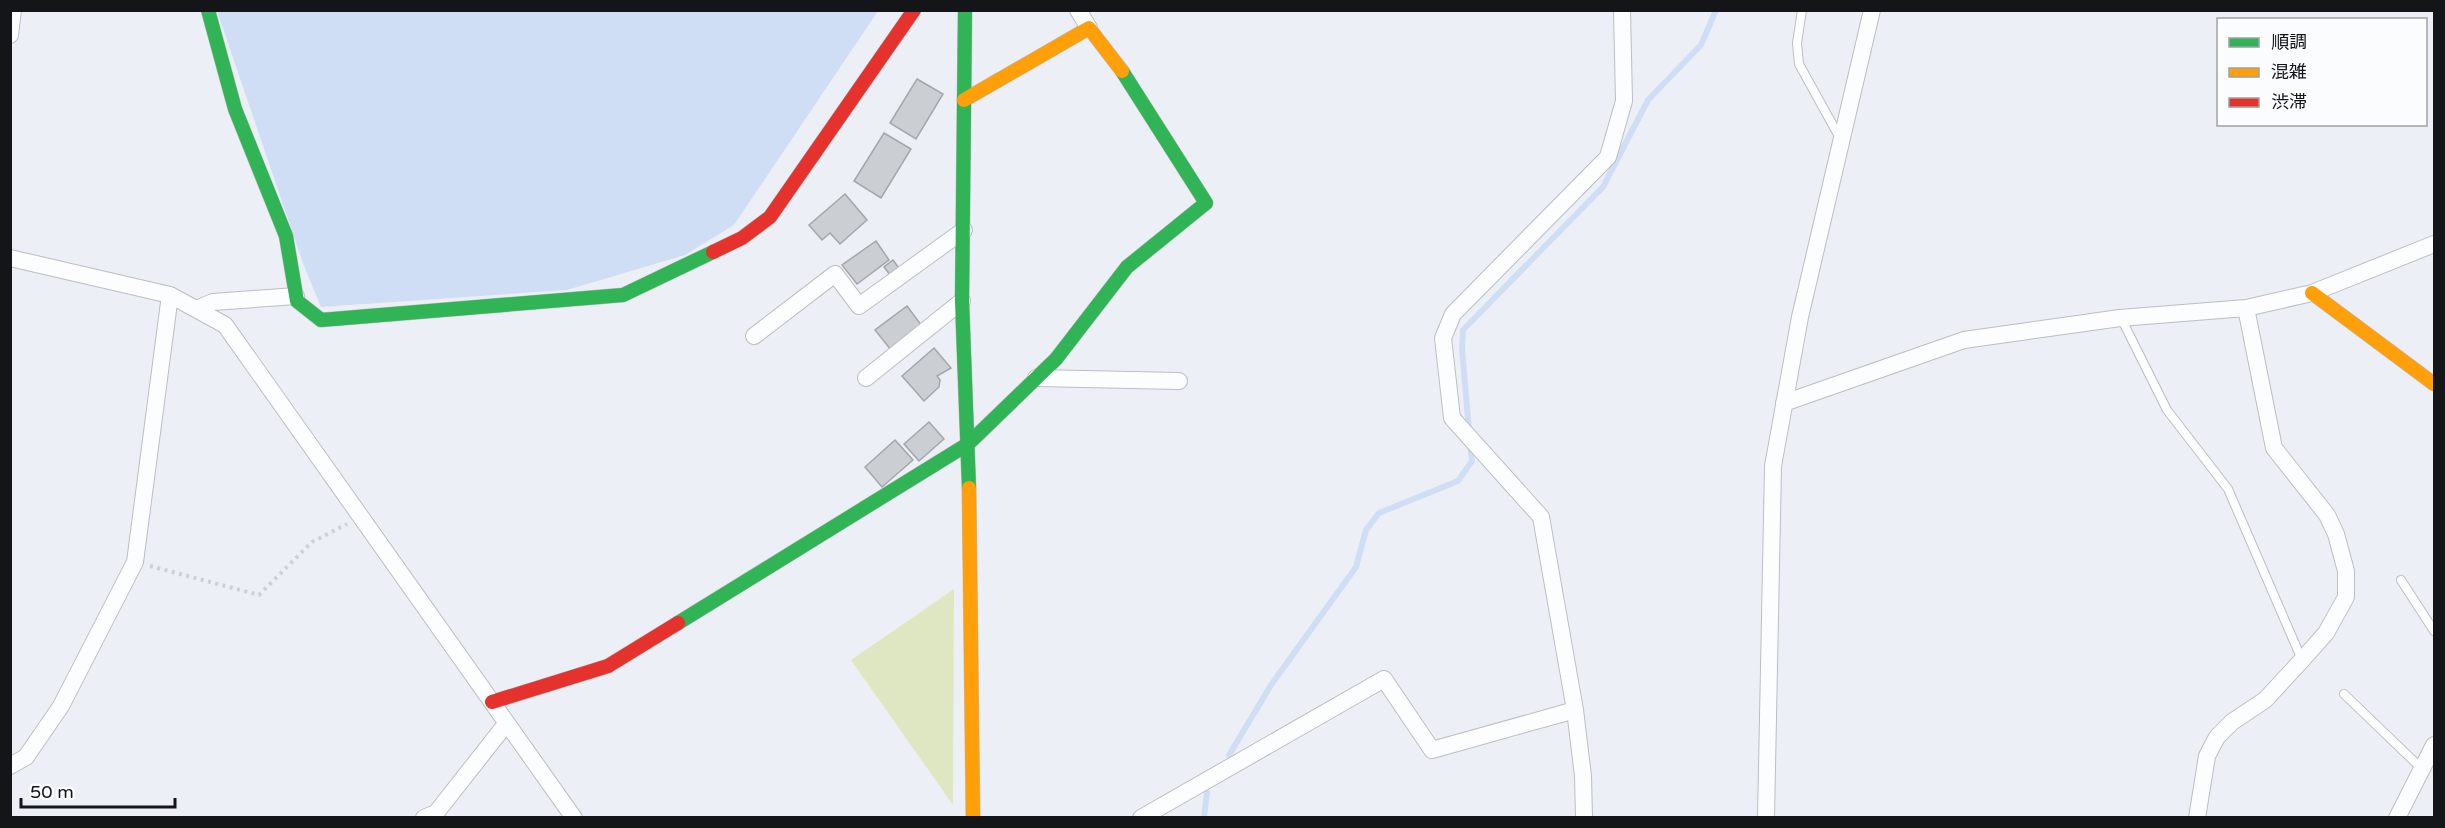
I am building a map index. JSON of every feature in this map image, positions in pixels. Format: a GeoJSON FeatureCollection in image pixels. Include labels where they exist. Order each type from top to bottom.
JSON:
{"type":"FeatureCollection","features":[{"type":"Feature","properties":{"kind":"street"},"geometry":{"type":"LineString","coordinates":[[10,35],[13,10]]}},
{"type":"Feature","properties":{"kind":"street"},"geometry":{"type":"LineString","coordinates":[[207,10],[235,109],[286,236],[297,301],[321,320],[623,295],[742,237],[770,217],[914,10]]}},
{"type":"Feature","properties":{"kind":"street"},"geometry":{"type":"LineString","coordinates":[[965,10],[962,301],[968,444],[973,818]]}},
{"type":"Feature","properties":{"kind":"street"},"geometry":{"type":"LineString","coordinates":[[492,702],[608,666],[968,444],[1056,359],[1127,267],[1206,203],[1124,74],[1078,10]]}},
{"type":"Feature","properties":{"kind":"street"},"geometry":{"type":"LineString","coordinates":[[1584,818],[1583,776],[1575,710],[1541,517],[1452,418],[1443,338],[1453,314],[1608,157],[1624,101],[1622,10]]}},
{"type":"Feature","properties":{"kind":"street"},"geometry":{"type":"LineString","coordinates":[[1766,818],[1773,465],[1800,317],[1872,10]]}},
{"type":"Feature","properties":{"kind":"street"},"geometry":{"type":"LineString","coordinates":[[964,100],[1089,28]]}},
{"type":"Feature","properties":{"kind":"street"},"geometry":{"type":"LineString","coordinates":[[754,336],[835,274],[860,306],[964,230]]}},
{"type":"Feature","properties":{"kind":"street"},"geometry":{"type":"LineString","coordinates":[[1784,403],[1964,340],[2120,318],[2246,308],[2312,293],[2434,244]]}},
{"type":"Feature","properties":{"kind":"street"},"geometry":{"type":"LineString","coordinates":[[10,258],[170,294],[225,325],[574,818]]}},
{"type":"Feature","properties":{"kind":"street"},"geometry":{"type":"LineString","coordinates":[[2312,293],[2434,384]]}},
{"type":"Feature","properties":{"kind":"street"},"geometry":{"type":"LineString","coordinates":[[10,766],[26,757],[61,706],[135,562],[170,294]]}},
{"type":"Feature","properties":{"kind":"street"},"geometry":{"type":"LineString","coordinates":[[196,309],[213,302],[296,297]]}},
{"type":"Feature","properties":{"kind":"street"},"geometry":{"type":"LineString","coordinates":[[866,378],[962,301]]}},
{"type":"Feature","properties":{"kind":"street"},"geometry":{"type":"LineString","coordinates":[[2197,818],[2207,756],[2217,737],[2232,722],[2265,700],[2302,660],[2326,633],[2346,597],[2346,571],[2336,534],[2327,515],[2274,448],[2246,308]]}},
{"type":"Feature","properties":{"kind":"street"},"geometry":{"type":"LineString","coordinates":[[1036,378],[1179,381]]}},
{"type":"Feature","properties":{"kind":"street"},"geometry":{"type":"LineString","coordinates":[[1141,818],[1384,679],[1432,750],[1575,710]]}},
{"type":"Feature","properties":{"kind":"street"},"geometry":{"type":"LineString","coordinates":[[424,818],[436,813],[506,724]]}},
{"type":"Feature","properties":{"kind":"street"},"geometry":{"type":"LineString","coordinates":[[2397,818],[2434,746]]}},
{"type":"Feature","properties":{"kind":"lane"},"geometry":{"type":"LineString","coordinates":[[1802,10],[1797,43],[1799,64],[1842,144]]}},
{"type":"Feature","properties":{"kind":"lane"},"geometry":{"type":"LineString","coordinates":[[2120,318],[2167,410],[2228,489],[2302,660]]}},
{"type":"Feature","properties":{"kind":"lane"},"geometry":{"type":"LineString","coordinates":[[2401,580],[2434,631]]}},
{"type":"Feature","properties":{"kind":"lane"},"geometry":{"type":"LineString","coordinates":[[2344,694],[2422,769]]}},
{"type":"Feature","properties":{"kind":"path"},"geometry":{"type":"LineString","coordinates":[[135,562],[259,595],[312,542],[362,516]]}},
{"type":"Feature","properties":{"kind":"green space"},"geometry":{"type":"Polygon","coordinates":[[[954,589],[953,805],[851,660],[954,589]]]}},
{"type":"Feature","properties":{"kind":"water"},"geometry":{"type":"Polygon","coordinates":[[[217,11],[878,11],[734,225],[685,255],[567,290],[321,307],[304,266],[217,11]]]}},
{"type":"Feature","properties":{"kind":"building"},"geometry":{"type":"Polygon","coordinates":[[[917,79],[943,94],[916,139],[890,123],[917,79]]]}},
{"type":"Feature","properties":{"kind":"building"},"geometry":{"type":"Polygon","coordinates":[[[884,133],[911,149],[881,198],[854,181],[884,133]]]}},
{"type":"Feature","properties":{"kind":"building"},"geometry":{"type":"Polygon","coordinates":[[[845,194],[867,220],[840,244],[830,233],[822,240],[809,225],[845,194]]]}},
{"type":"Feature","properties":{"kind":"building"},"geometry":{"type":"Polygon","coordinates":[[[876,241],[889,260],[857,284],[842,265],[876,241]]]}},
{"type":"Feature","properties":{"kind":"building"},"geometry":{"type":"Polygon","coordinates":[[[893,260],[902,272],[893,279],[884,267],[893,260]]]}},
{"type":"Feature","properties":{"kind":"building"},"geometry":{"type":"Polygon","coordinates":[[[907,306],[922,326],[891,350],[875,330],[907,306]]]}},
{"type":"Feature","properties":{"kind":"building"},"geometry":{"type":"Polygon","coordinates":[[[934,348],[951,368],[937,376],[940,380],[939,387],[924,401],[902,376],[934,348]]]}},
{"type":"Feature","properties":{"kind":"building"},"geometry":{"type":"Polygon","coordinates":[[[929,422],[944,439],[919,461],[904,444],[929,422]]]}},
{"type":"Feature","properties":{"kind":"building"},"geometry":{"type":"Polygon","coordinates":[[[895,440],[913,460],[882,487],[865,467],[895,440]]]}},
{"type":"Feature","properties":{"kind":"waterway"},"geometry":{"type":"LineString","coordinates":[[1469,431],[1462,348],[1463,330],[1603,187],[1648,100],[1701,45],[1716,10]]}},
{"type":"Feature","properties":{"kind":"waterway"},"geometry":{"type":"LineString","coordinates":[[1229,755],[1271,685],[1356,567],[1366,530],[1379,513],[1458,481],[1472,461],[1470,444]]}},
{"type":"Feature","properties":{"kind":"waterway"},"geometry":{"type":"LineString","coordinates":[[1204,818],[1207,792]]}},
{"type":"Feature","properties":{"kind":"traffic: fast"},"geometry":{"type":"LineString","coordinates":[[208,10],[235,109],[286,236],[297,301],[321,320],[623,295],[713,252]]}},
{"type":"Feature","properties":{"kind":"traffic: fast"},"geometry":{"type":"LineString","coordinates":[[965,10],[962,301],[969,488]]}},
{"type":"Feature","properties":{"kind":"traffic: fast"},"geometry":{"type":"LineString","coordinates":[[678,623],[968,444],[1056,359],[1127,267],[1206,203],[1122,71]]}},
{"type":"Feature","properties":{"kind":"traffic: slow"},"geometry":{"type":"LineString","coordinates":[[964,100],[1089,28],[1122,71]]}},
{"type":"Feature","properties":{"kind":"traffic: slow"},"geometry":{"type":"LineString","coordinates":[[2312,293],[2434,384]]}},
{"type":"Feature","properties":{"kind":"traffic: slow"},"geometry":{"type":"LineString","coordinates":[[969,488],[973,818]]}},
{"type":"Feature","properties":{"kind":"traffic: jam"},"geometry":{"type":"LineString","coordinates":[[713,252],[742,238],[770,217],[914,10]]}},
{"type":"Feature","properties":{"kind":"traffic: jam"},"geometry":{"type":"LineString","coordinates":[[492,702],[608,666],[678,623]]}}]}
